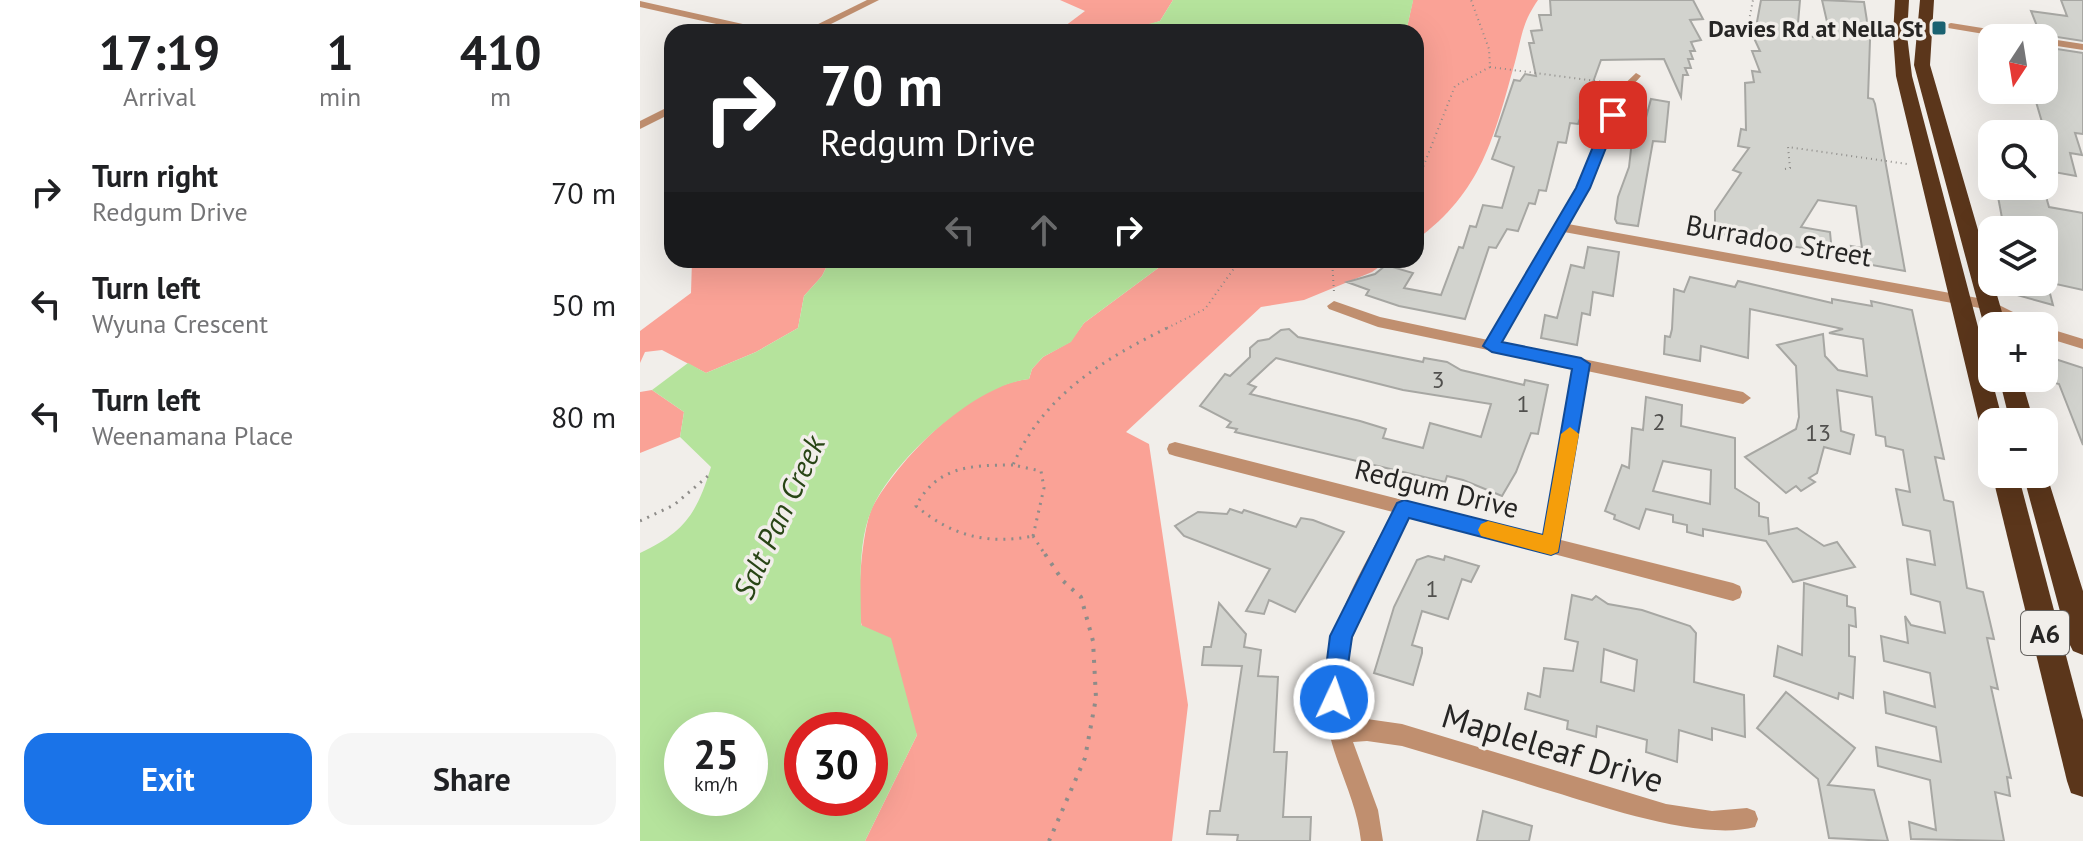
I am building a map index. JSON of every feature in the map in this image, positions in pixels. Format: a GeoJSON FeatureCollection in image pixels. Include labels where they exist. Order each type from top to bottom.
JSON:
{"type":"FeatureCollection","features":[{"type":"Feature","properties":{"kind":"highway"},"geometry":{"type":"LineString","coordinates":[[1902,0],[1902,64],[1987,408]]}},
{"type":"Feature","properties":{"kind":"highway"},"geometry":{"type":"LineString","coordinates":[[1927,0],[1922,65],[1991,312]]}},
{"type":"Feature","properties":{"kind":"highway","name":"A6"},"geometry":{"type":"LineString","coordinates":[[2009,488],[2083,781]]}},
{"type":"Feature","properties":{"kind":"highway","name":"A6"},"geometry":{"type":"LineString","coordinates":[[2040,488],[2083,641]]}},
{"type":"Feature","properties":{"kind":"street"},"geometry":{"type":"LineString","coordinates":[[824,24],[874,0]]}},
{"type":"Feature","properties":{"kind":"street"},"geometry":{"type":"LineString","coordinates":[[640,4],[729,24]]}},
{"type":"Feature","properties":{"kind":"street"},"geometry":{"type":"LineString","coordinates":[[1951,26],[1978,30]]}},
{"type":"Feature","properties":{"kind":"street"},"geometry":{"type":"LineString","coordinates":[[2058,43],[2083,47]]}},
{"type":"Feature","properties":{"kind":"street"},"geometry":{"type":"LineString","coordinates":[[1492,346],[1588,177],[1621,92],[1636,76]]}},
{"type":"Feature","properties":{"kind":"street"},"geometry":{"type":"LineString","coordinates":[[640,126],[664,112]]}},
{"type":"Feature","properties":{"kind":"street","name":"Burradoo Street"},"geometry":{"type":"LineString","coordinates":[[1560,227],[1960,299],[1986,312]]}},
{"type":"Feature","properties":{"kind":"street"},"geometry":{"type":"LineString","coordinates":[[1334,306],[1363,318],[1743,398]]}},
{"type":"Feature","properties":{"kind":"street"},"geometry":{"type":"LineString","coordinates":[[2058,336],[2079,343]]}},
{"type":"Feature","properties":{"kind":"street"},"geometry":{"type":"LineString","coordinates":[[2058,340],[2079,343]]}},
{"type":"Feature","properties":{"kind":"street"},"geometry":{"type":"LineString","coordinates":[[1551,546],[1581,364]]}},
{"type":"Feature","properties":{"kind":"street","name":"Redgum Drive"},"geometry":{"type":"LineString","coordinates":[[1175,449],[1733,592]]}},
{"type":"Feature","properties":{"kind":"street"},"geometry":{"type":"LineString","coordinates":[[1372,841],[1366,805],[1340,733],[1334,676],[1341,636],[1404,509]]}},
{"type":"Feature","properties":{"kind":"street","name":"Mapleleaf Drive"},"geometry":{"type":"LineString","coordinates":[[1340,733],[1367,730],[1402,735],[1690,820],[1747,819]]}},
{"type":"Feature","properties":{"kind":"path"},"geometry":{"type":"LineString","coordinates":[[1471,0],[1489,49],[1490,67]]}},
{"type":"Feature","properties":{"kind":"path"},"geometry":{"type":"LineString","coordinates":[[1748,26],[1753,0]]}},
{"type":"Feature","properties":{"kind":"path"},"geometry":{"type":"LineString","coordinates":[[1424,169],[1439,119],[1455,86],[1490,67],[1627,86]]}},
{"type":"Feature","properties":{"kind":"path"},"geometry":{"type":"LineString","coordinates":[[1785,169],[1790,168],[1788,147],[1927,167]]}},
{"type":"Feature","properties":{"kind":"path"},"geometry":{"type":"LineString","coordinates":[[1013,465],[1038,418],[1078,381],[1118,352],[1205,309],[1234,268]]}},
{"type":"Feature","properties":{"kind":"path"},"geometry":{"type":"LineString","coordinates":[[1332,268],[1334,306]]}},
{"type":"Feature","properties":{"kind":"path"},"geometry":{"type":"LineString","coordinates":[[1033,536],[1007,542],[969,537],[938,527],[916,506],[924,487],[950,469],[1013,465],[1041,471],[1044,488],[1033,536],[1063,581],[1081,597],[1094,655],[1096,698],[1085,758],[1049,841]]}},
{"type":"Feature","properties":{"kind":"path"},"geometry":{"type":"LineString","coordinates":[[640,521],[674,505],[708,476]]}},
{"type":"Feature","properties":{"kind":"shaded area"},"geometry":{"type":"Polygon","coordinates":[[[1060,0],[1173,0],[1160,21],[1151,24],[1068,24],[1085,11],[1060,0]]]}},
{"type":"Feature","properties":{"kind":"shaded area"},"geometry":{"type":"Polygon","coordinates":[[[1413,0],[1538,0],[1526,23],[1500,115],[1482,161],[1456,202],[1424,233],[1424,24],[1408,24],[1413,0]]]}},
{"type":"Feature","properties":{"kind":"shaded area"},"geometry":{"type":"Polygon","coordinates":[[[692,268],[826,268],[804,296],[798,328],[756,352],[706,373],[662,350],[645,352],[640,363],[640,331],[691,293],[692,268]]]}},
{"type":"Feature","properties":{"kind":"shaded area"},"geometry":{"type":"Polygon","coordinates":[[[1158,268],[1378,268],[1304,300],[1261,307],[1126,432],[1149,444],[1188,705],[1172,841],[865,841],[877,816],[888,816],[888,794],[917,735],[879,666],[862,627],[861,566],[873,506],[901,466],[940,426],[984,394],[1029,379],[1032,369],[1043,357],[1070,342],[1084,323],[1158,268]]]}},
{"type":"Feature","properties":{"kind":"shaded area"},"geometry":{"type":"Polygon","coordinates":[[[652,390],[684,412],[680,437],[640,453],[640,392],[652,390]]]}},
{"type":"Feature","properties":{"kind":"water"},"geometry":{"type":"Polygon","coordinates":[[[1173,0],[1413,0],[1408,24],[1149,24],[1160,21],[1173,0]]]}},
{"type":"Feature","properties":{"kind":"water","name":"Salt Pan Creek"},"geometry":{"type":"Polygon","coordinates":[[[826,268],[1158,268],[1084,323],[1071,342],[1043,357],[1032,369],[1029,379],[1008,384],[985,395],[938,428],[898,469],[872,509],[862,551],[861,625],[891,638],[917,735],[888,794],[888,712],[784,712],[784,816],[877,816],[865,841],[640,841],[640,553],[679,529],[694,509],[711,467],[680,437],[684,412],[652,390],[688,363],[706,373],[756,352],[798,328],[804,296],[826,268]]]}},
{"type":"Feature","properties":{"kind":"building"},"geometry":{"type":"Polygon","coordinates":[[[1550,0],[1693,0],[1703,19],[1690,20],[1701,40],[1691,42],[1695,51],[1690,51],[1693,59],[1688,59],[1691,68],[1685,68],[1688,75],[1683,75],[1681,97],[1664,59],[1601,60],[1578,124],[1570,123],[1566,143],[1558,142],[1546,191],[1539,190],[1535,204],[1529,203],[1518,231],[1507,229],[1496,248],[1489,247],[1465,319],[1399,306],[1366,295],[1369,290],[1347,282],[1375,274],[1382,268],[1396,268],[1413,273],[1404,288],[1441,295],[1459,247],[1463,248],[1470,226],[1476,227],[1483,205],[1502,208],[1514,167],[1492,159],[1500,137],[1495,136],[1514,80],[1520,81],[1525,74],[1536,76],[1529,43],[1534,43],[1531,31],[1542,30],[1539,15],[1551,15],[1550,0]]]}},
{"type":"Feature","properties":{"kind":"building"},"geometry":{"type":"Polygon","coordinates":[[[1761,0],[1800,0],[1797,35],[1831,39],[1822,0],[1864,2],[1870,40],[1868,98],[1873,99],[1875,104],[1905,271],[1855,262],[1851,246],[1862,248],[1856,206],[1818,200],[1801,227],[1830,232],[1832,253],[1715,233],[1715,211],[1741,173],[1733,170],[1749,148],[1738,146],[1741,129],[1746,130],[1745,83],[1754,82],[1752,71],[1760,72],[1752,51],[1760,51],[1754,38],[1761,0]]]}},
{"type":"Feature","properties":{"kind":"building"},"geometry":{"type":"Polygon","coordinates":[[[2061,0],[2083,0],[2083,41],[2058,37],[2058,24],[2036,24],[2031,11],[2067,16],[2061,0]]]}},
{"type":"Feature","properties":{"kind":"building"},"geometry":{"type":"Polygon","coordinates":[[[2058,49],[2083,53],[2083,134],[2075,133],[2082,155],[2070,153],[2076,176],[2058,173],[2058,120],[2041,120],[2037,104],[2058,104],[2058,49]]]}},
{"type":"Feature","properties":{"kind":"building"},"geometry":{"type":"Polygon","coordinates":[[[1651,99],[1669,102],[1665,142],[1653,141],[1638,226],[1617,223],[1618,197],[1629,167],[1634,123],[1644,125],[1651,99]]]}},
{"type":"Feature","properties":{"kind":"building"},"geometry":{"type":"Polygon","coordinates":[[[1999,200],[2047,200],[2049,207],[2083,213],[2083,290],[2058,284],[2058,216],[2002,216],[1999,200]]]}},
{"type":"Feature","properties":{"kind":"building"},"geometry":{"type":"Polygon","coordinates":[[[1588,247],[1619,252],[1613,296],[1593,292],[1590,315],[1582,313],[1577,345],[1541,338],[1545,315],[1557,318],[1571,265],[1584,268],[1588,247]]]}},
{"type":"Feature","properties":{"kind":"building"},"geometry":{"type":"Polygon","coordinates":[[[1690,277],[1735,287],[1738,281],[1832,303],[1832,299],[1872,306],[1871,301],[1912,310],[1944,459],[1935,457],[1944,500],[1953,502],[1967,588],[1983,592],[1994,639],[1987,638],[1998,689],[1991,687],[2011,778],[2007,777],[2010,796],[1995,792],[2004,841],[1911,839],[1909,822],[1936,830],[1930,780],[1878,766],[1876,747],[1941,762],[1936,727],[1886,713],[1884,692],[1935,707],[1930,673],[1884,661],[1881,636],[1908,643],[1905,616],[1911,625],[1945,633],[1940,602],[1911,594],[1907,559],[1935,565],[1930,531],[1903,525],[1896,489],[1910,492],[1903,450],[1886,446],[1885,437],[1876,435],[1872,397],[1837,390],[1841,431],[1854,435],[1850,454],[1824,447],[1817,473],[1809,478],[1815,482],[1801,491],[1796,486],[1786,493],[1745,457],[1796,429],[1799,417],[1796,366],[1777,345],[1823,334],[1825,356],[1838,370],[1867,376],[1863,339],[1829,333],[1843,329],[1750,309],[1748,358],[1701,346],[1700,361],[1664,354],[1665,336],[1670,337],[1672,329],[1674,289],[1684,292],[1690,277]]]}},
{"type":"Feature","properties":{"kind":"building"},"geometry":{"type":"Polygon","coordinates":[[[2021,296],[2051,296],[2053,305],[2021,296]]]}},
{"type":"Feature","properties":{"kind":"building"},"geometry":{"type":"Polygon","coordinates":[[[1289,329],[1298,337],[1423,362],[1424,358],[1447,362],[1461,370],[1524,385],[1525,380],[1548,385],[1538,434],[1531,433],[1516,472],[1502,496],[1447,476],[1445,482],[1235,432],[1237,429],[1227,427],[1231,422],[1200,406],[1225,374],[1230,376],[1250,357],[1250,348],[1281,330],[1289,329]],[[1276,358],[1248,384],[1256,387],[1250,394],[1386,429],[1383,438],[1423,448],[1430,423],[1481,437],[1491,404],[1403,390],[1276,358]]]}},
{"type":"Feature","properties":{"kind":"building"},"geometry":{"type":"Polygon","coordinates":[[[2058,360],[2083,368],[2083,445],[2059,384],[2058,360]]]}},
{"type":"Feature","properties":{"kind":"building"},"geometry":{"type":"Polygon","coordinates":[[[1646,397],[1682,405],[1681,426],[1735,438],[1735,488],[1759,503],[1759,516],[1768,518],[1769,534],[1797,528],[1824,546],[1837,542],[1855,567],[1793,582],[1766,541],[1703,529],[1703,536],[1687,532],[1687,525],[1673,522],[1673,515],[1646,509],[1639,529],[1614,519],[1615,515],[1605,511],[1622,465],[1629,468],[1632,428],[1643,430],[1646,397]],[[1663,461],[1653,491],[1710,504],[1711,470],[1663,461]]]}},
{"type":"Feature","properties":{"kind":"building"},"geometry":{"type":"Polygon","coordinates":[[[1230,509],[1242,513],[1244,510],[1296,527],[1301,518],[1313,520],[1344,532],[1295,612],[1269,600],[1264,614],[1246,611],[1270,569],[1184,536],[1175,526],[1198,512],[1227,514],[1230,509]]]}},
{"type":"Feature","properties":{"kind":"building"},"geometry":{"type":"Polygon","coordinates":[[[1428,556],[1444,560],[1445,556],[1479,566],[1471,582],[1462,579],[1448,619],[1422,611],[1412,645],[1422,648],[1413,685],[1374,673],[1394,607],[1417,560],[1428,556]]]}},
{"type":"Feature","properties":{"kind":"building"},"geometry":{"type":"Polygon","coordinates":[[[1804,583],[1847,596],[1847,606],[1855,608],[1856,627],[1849,625],[1849,656],[1855,657],[1853,698],[1839,693],[1838,699],[1774,676],[1778,646],[1802,655],[1804,583]]]}},
{"type":"Feature","properties":{"kind":"building"},"geometry":{"type":"Polygon","coordinates":[[[1572,595],[1592,600],[1596,596],[1608,604],[1642,610],[1690,626],[1696,633],[1694,682],[1744,695],[1745,737],[1712,728],[1712,740],[1679,730],[1677,762],[1646,752],[1647,740],[1597,726],[1596,737],[1567,729],[1568,721],[1525,709],[1528,693],[1540,697],[1544,668],[1573,671],[1578,642],[1565,639],[1572,595]],[[1604,649],[1601,682],[1634,691],[1637,660],[1604,649]]]}},
{"type":"Feature","properties":{"kind":"building"},"geometry":{"type":"Polygon","coordinates":[[[1219,603],[1246,634],[1244,647],[1261,650],[1258,676],[1278,677],[1274,752],[1287,752],[1283,817],[1311,817],[1310,841],[1237,841],[1238,835],[1207,834],[1210,811],[1220,811],[1242,666],[1202,665],[1204,647],[1211,647],[1219,603]]]}},
{"type":"Feature","properties":{"kind":"building"},"geometry":{"type":"Polygon","coordinates":[[[1786,692],[1855,748],[1828,785],[1874,790],[1888,841],[1829,838],[1818,779],[1757,728],[1786,692]]]}},
{"type":"Feature","properties":{"kind":"building"},"geometry":{"type":"Polygon","coordinates":[[[1483,811],[1532,826],[1529,841],[1477,841],[1483,811]]]}},
{"type":"Feature","properties":{"kind":"slow traffic"},"geometry":{"type":"LineString","coordinates":[[1488,530],[1551,546],[1570,434]]}},
{"type":"Feature","properties":{"kind":"place","name":"Davies Rd at Nella St"},"geometry":{"type":"Point","coordinates":[1939,28]}},
{"type":"Feature","properties":{"kind":"route"},"geometry":{"type":"LineString","coordinates":[[1334,699],[1334,676],[1341,636],[1404,509],[1551,546],[1581,364],[1492,346],[1583,188],[1613,115]]}}]}
